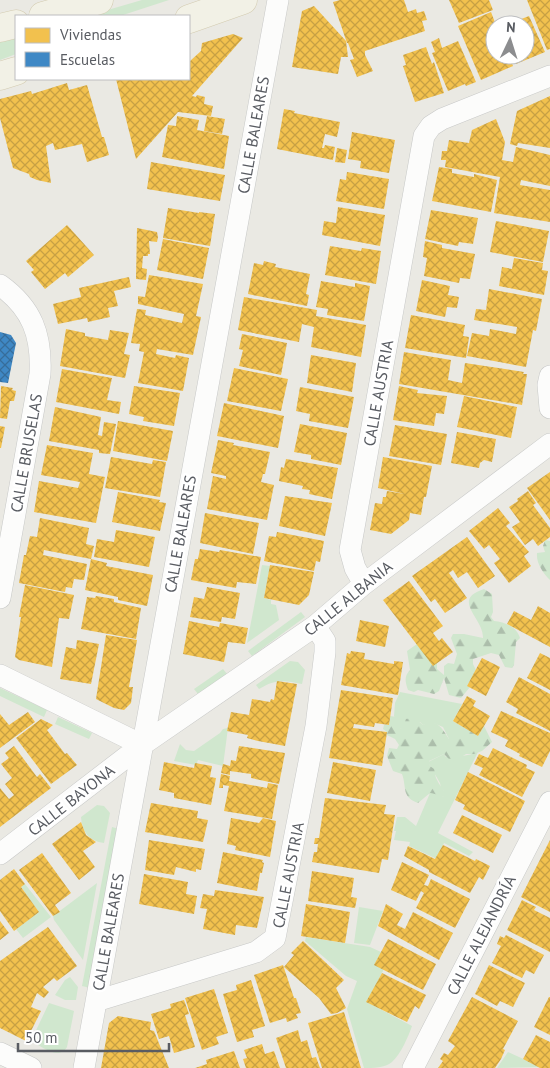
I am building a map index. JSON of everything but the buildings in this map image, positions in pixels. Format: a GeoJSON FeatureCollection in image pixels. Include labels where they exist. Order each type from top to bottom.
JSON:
{"type":"FeatureCollection","features":[{"type":"Feature","properties":{"kind":"main road"},"geometry":{"type":"LineString","coordinates":[[46,15],[99,0]]}},
{"type":"Feature","properties":{"kind":"main road"},"geometry":{"type":"LineString","coordinates":[[190,19],[243,0]]}},
{"type":"Feature","properties":{"kind":"main road"},"geometry":{"type":"LineString","coordinates":[[0,28],[15,24]]}},
{"type":"Feature","properties":{"kind":"main road"},"geometry":{"type":"LineString","coordinates":[[0,76],[15,71]]}},
{"type":"Feature","properties":{"kind":"street","name":"CALLE BALEARES"},"geometry":{"type":"LineString","coordinates":[[84,1068],[278,0]]}},
{"type":"Feature","properties":{"kind":"street","name":"CALLE AUSTRIA"},"geometry":{"type":"LineString","coordinates":[[364,584],[355,568],[350,550],[424,136],[431,126],[442,119],[550,76]]}},
{"type":"Feature","properties":{"kind":"street","name":"CALLE BRUSELAS"},"geometry":{"type":"LineString","coordinates":[[0,285],[20,301],[26,310],[36,329],[41,354],[40,374],[0,598]]}},
{"type":"Feature","properties":{"kind":"street"},"geometry":{"type":"LineString","coordinates":[[550,376],[548,385],[550,408]]}},
{"type":"Feature","properties":{"kind":"street","name":"CALLE ALBANIA"},"geometry":{"type":"LineString","coordinates":[[142,745],[315,626],[364,584],[550,444]]}},
{"type":"Feature","properties":{"kind":"street","name":"CALLE AUSTRIA"},"geometry":{"type":"LineString","coordinates":[[96,1000],[256,952],[275,938],[316,726],[325,641],[315,626]]}},
{"type":"Feature","properties":{"kind":"street"},"geometry":{"type":"LineString","coordinates":[[0,675],[142,745]]}},
{"type":"Feature","properties":{"kind":"street","name":"CALLE BAYONA"},"geometry":{"type":"LineString","coordinates":[[0,854],[142,745]]}},
{"type":"Feature","properties":{"kind":"street","name":"CALLE ALEJANDRÍA"},"geometry":{"type":"LineString","coordinates":[[413,1068],[550,802]]}},
{"type":"Feature","properties":{"kind":"street"},"geometry":{"type":"LineString","coordinates":[[0,1053],[31,1068]]}},
{"type":"Feature","properties":{"kind":"green space"},"geometry":{"type":"Polygon","coordinates":[[[142,0],[169,0],[123,15],[90,15],[142,0]]]}},
{"type":"Feature","properties":{"kind":"green space"},"geometry":{"type":"Polygon","coordinates":[[[15,37],[15,54],[0,60],[0,41],[15,37]]]}},
{"type":"Feature","properties":{"kind":"green space"},"geometry":{"type":"Polygon","coordinates":[[[545,540],[550,541],[550,580],[540,568],[537,557],[537,553],[545,552],[543,546],[545,540]]]}},
{"type":"Feature","properties":{"kind":"green space"},"geometry":{"type":"Polygon","coordinates":[[[262,565],[270,566],[264,598],[271,600],[271,604],[276,605],[279,620],[247,643],[262,565]]]}},
{"type":"Feature","properties":{"kind":"green space"},"geometry":{"type":"Polygon","coordinates":[[[484,589],[492,594],[493,612],[491,617],[494,621],[513,628],[520,638],[516,642],[514,665],[512,668],[505,667],[499,655],[491,653],[473,659],[476,670],[467,686],[470,687],[461,698],[449,695],[444,678],[439,691],[434,694],[418,690],[414,692],[408,690],[406,679],[410,670],[407,651],[417,644],[437,659],[437,669],[444,675],[444,666],[448,663],[454,664],[457,654],[451,638],[453,634],[483,638],[479,623],[469,604],[470,598],[474,593],[484,589]]]}},
{"type":"Feature","properties":{"kind":"green space"},"geometry":{"type":"Polygon","coordinates":[[[301,612],[305,617],[252,656],[248,651],[301,612]]]}},
{"type":"Feature","properties":{"kind":"green space"},"geometry":{"type":"Polygon","coordinates":[[[290,661],[298,662],[305,670],[302,684],[280,681],[270,683],[259,689],[256,685],[290,661]]]}},
{"type":"Feature","properties":{"kind":"green space"},"geometry":{"type":"Polygon","coordinates":[[[223,669],[227,674],[198,694],[194,689],[223,669]]]}},
{"type":"Feature","properties":{"kind":"green space"},"geometry":{"type":"Polygon","coordinates":[[[0,688],[47,710],[44,717],[0,696],[0,688]]]}},
{"type":"Feature","properties":{"kind":"green space"},"geometry":{"type":"Polygon","coordinates":[[[400,692],[462,704],[453,721],[465,728],[454,739],[449,739],[443,727],[433,723],[423,725],[420,722],[400,729],[394,716],[395,703],[400,692]]]}},
{"type":"Feature","properties":{"kind":"green space"},"geometry":{"type":"Polygon","coordinates":[[[390,716],[397,717],[400,721],[400,729],[403,727],[406,719],[409,718],[415,719],[423,725],[436,723],[449,739],[454,738],[457,731],[465,728],[478,736],[484,726],[492,742],[482,751],[466,754],[457,760],[450,760],[444,754],[429,761],[430,766],[434,769],[437,781],[448,797],[430,793],[418,803],[407,795],[402,774],[393,771],[387,756],[389,748],[397,749],[399,745],[383,729],[384,725],[389,725],[390,716]]]}},
{"type":"Feature","properties":{"kind":"green space"},"geometry":{"type":"Polygon","coordinates":[[[58,717],[92,733],[89,739],[55,724],[58,717]]]}},
{"type":"Feature","properties":{"kind":"green space"},"geometry":{"type":"Polygon","coordinates":[[[228,728],[223,766],[198,760],[196,765],[174,761],[180,744],[186,750],[194,751],[223,729],[228,728]]]}},
{"type":"Feature","properties":{"kind":"green space"},"geometry":{"type":"Polygon","coordinates":[[[478,752],[438,833],[473,852],[469,856],[444,843],[437,859],[409,846],[410,842],[394,840],[397,817],[405,817],[416,826],[430,793],[436,793],[444,797],[444,791],[428,762],[444,754],[446,757],[454,757],[478,752]]]}},
{"type":"Feature","properties":{"kind":"green space"},"geometry":{"type":"Polygon","coordinates":[[[97,805],[104,806],[110,813],[104,843],[94,840],[87,835],[81,817],[97,805]]]}},
{"type":"Feature","properties":{"kind":"green space"},"geometry":{"type":"Polygon","coordinates":[[[112,827],[119,829],[90,988],[82,986],[112,827]]]}},
{"type":"Feature","properties":{"kind":"green space"},"geometry":{"type":"Polygon","coordinates":[[[97,883],[83,960],[53,916],[97,883]]]}},
{"type":"Feature","properties":{"kind":"green space"},"geometry":{"type":"Polygon","coordinates":[[[25,884],[51,917],[23,938],[16,929],[39,912],[21,887],[25,884]]]}},
{"type":"Feature","properties":{"kind":"green space"},"geometry":{"type":"Polygon","coordinates":[[[359,907],[383,911],[370,945],[354,943],[359,907]]]}},
{"type":"Feature","properties":{"kind":"green space"},"geometry":{"type":"Polygon","coordinates":[[[306,937],[370,947],[381,952],[384,969],[367,1002],[412,1026],[401,1050],[392,1062],[379,1067],[364,1068],[347,1009],[357,981],[346,976],[305,941],[306,937]]]}},
{"type":"Feature","properties":{"kind":"green space"},"geometry":{"type":"Polygon","coordinates":[[[70,977],[78,987],[76,1000],[65,1000],[55,995],[65,980],[70,977]]]}},
{"type":"Feature","properties":{"kind":"green space"},"geometry":{"type":"Polygon","coordinates":[[[49,1003],[74,1011],[67,1047],[59,1053],[50,1051],[31,1041],[49,1003]]]}},
{"type":"Feature","properties":{"kind":"green space"},"geometry":{"type":"Polygon","coordinates":[[[508,1052],[541,1067],[497,1068],[508,1052]]]}}]}
